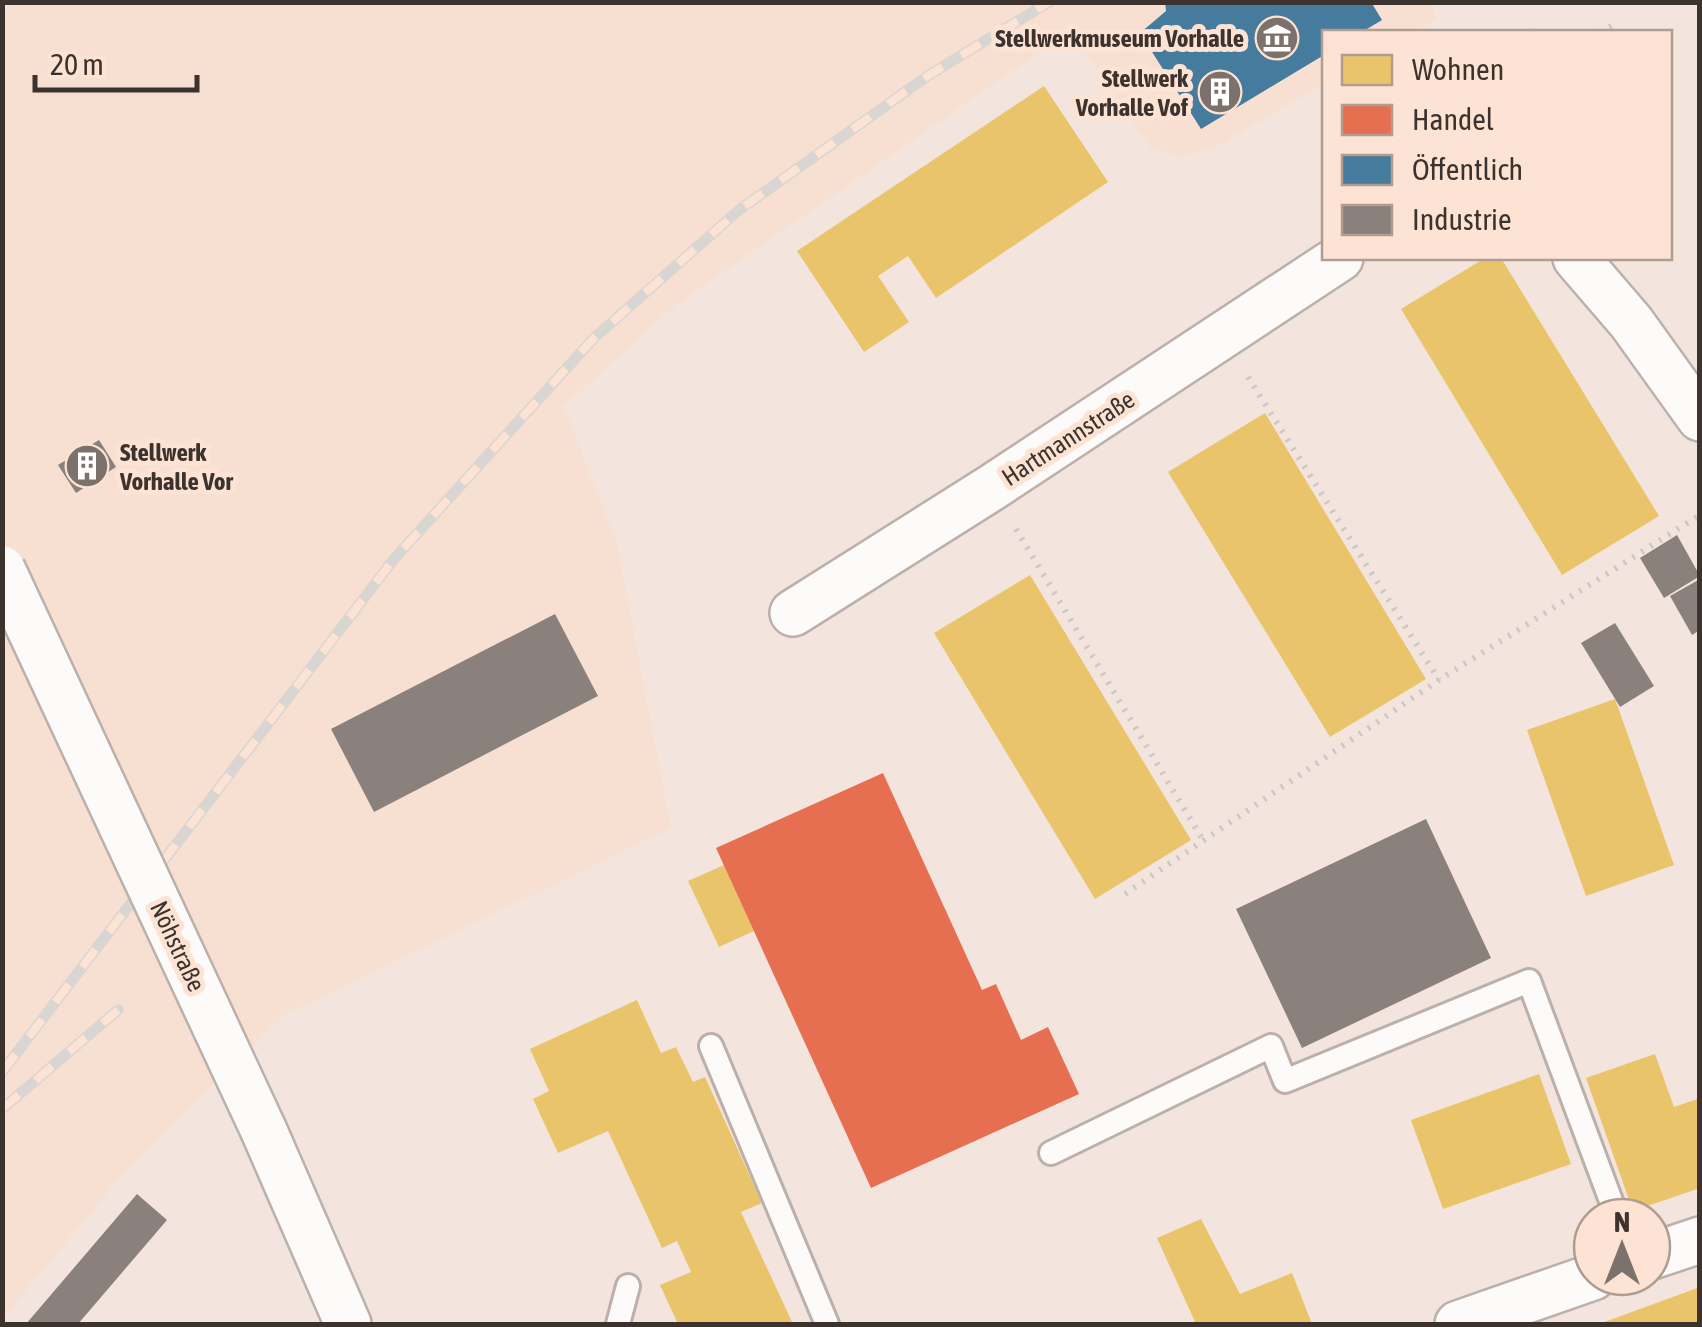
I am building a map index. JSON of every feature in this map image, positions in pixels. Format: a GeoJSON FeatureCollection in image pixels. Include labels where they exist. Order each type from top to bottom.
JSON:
{"type":"FeatureCollection","features":[{"type":"Feature","properties":{"kind":"street","name":"Hartmannstraße"},"geometry":{"type":"LineString","coordinates":[[793,613],[1337,260]]}},
{"type":"Feature","properties":{"kind":"street"},"geometry":{"type":"LineString","coordinates":[[1578,260],[1632,322],[1700,418]]}},
{"type":"Feature","properties":{"kind":"street","name":"Nöhstraße"},"geometry":{"type":"LineString","coordinates":[[2,569],[264,1131],[348,1324]]}},
{"type":"Feature","properties":{"kind":"street"},"geometry":{"type":"LineString","coordinates":[[1672,1249],[1700,1240]]}},
{"type":"Feature","properties":{"kind":"street"},"geometry":{"type":"LineString","coordinates":[[1458,1324],[1572,1284]]}},
{"type":"Feature","properties":{"kind":"lane"},"geometry":{"type":"LineString","coordinates":[[1051,1154],[1271,1046],[1285,1082],[1530,981],[1610,1197]]}},
{"type":"Feature","properties":{"kind":"lane"},"geometry":{"type":"LineString","coordinates":[[710,1046],[827,1324]]}},
{"type":"Feature","properties":{"kind":"lane"},"geometry":{"type":"LineString","coordinates":[[618,1324],[628,1286]]}},
{"type":"Feature","properties":{"kind":"path"},"geometry":{"type":"LineString","coordinates":[[1604,30],[1616,24]]}},
{"type":"Feature","properties":{"kind":"path"},"geometry":{"type":"LineString","coordinates":[[1222,337],[1439,680]]}},
{"type":"Feature","properties":{"kind":"path"},"geometry":{"type":"LineString","coordinates":[[991,488],[1203,840]]}},
{"type":"Feature","properties":{"kind":"path"},"geometry":{"type":"LineString","coordinates":[[1124,894],[1439,680],[1700,516]]}},
{"type":"Feature","properties":{"kind":"shaded area"},"geometry":{"type":"Polygon","coordinates":[[[3,3],[1432,3],[1436,19],[1417,30],[1322,30],[1322,85],[1215,147],[1182,156],[1150,147],[1070,31],[677,304],[564,406],[617,543],[671,828],[286,1014],[118,1180],[3,1318],[3,3]]]}},
{"type":"Feature","properties":{"kind":"building: Wohnen"},"geometry":{"type":"Polygon","coordinates":[[[1044,86],[1108,182],[936,298],[908,256],[878,276],[909,322],[864,352],[797,251],[1044,86]]]}},
{"type":"Feature","properties":{"kind":"building: Wohnen"},"geometry":{"type":"Polygon","coordinates":[[[1482,260],[1502,260],[1659,516],[1562,575],[1401,309],[1482,260]]]}},
{"type":"Feature","properties":{"kind":"building: Wohnen"},"geometry":{"type":"Polygon","coordinates":[[[1265,413],[1426,679],[1330,737],[1168,472],[1265,413]]]}},
{"type":"Feature","properties":{"kind":"building: Wohnen"},"geometry":{"type":"Polygon","coordinates":[[[1030,575],[1191,840],[1095,899],[934,633],[1030,575]]]}},
{"type":"Feature","properties":{"kind":"building: Wohnen"},"geometry":{"type":"Polygon","coordinates":[[[1615,699],[1674,865],[1586,896],[1527,730],[1615,699]]]}},
{"type":"Feature","properties":{"kind":"building: Wohnen"},"geometry":{"type":"Polygon","coordinates":[[[724,865],[754,931],[719,947],[688,881],[724,865]]]}},
{"type":"Feature","properties":{"kind":"building: Wohnen"},"geometry":{"type":"Polygon","coordinates":[[[637,1000],[661,1053],[676,1047],[693,1082],[705,1077],[762,1203],[741,1212],[793,1324],[678,1324],[660,1285],[691,1272],[677,1241],[662,1248],[608,1131],[558,1153],[533,1099],[549,1091],[530,1049],[637,1000]]]}},
{"type":"Feature","properties":{"kind":"building: Wohnen"},"geometry":{"type":"Polygon","coordinates":[[[1655,1054],[1674,1107],[1700,1098],[1700,1188],[1672,1198],[1628,1197],[1586,1078],[1655,1054]]]}},
{"type":"Feature","properties":{"kind":"building: Wohnen"},"geometry":{"type":"Polygon","coordinates":[[[1539,1074],[1571,1164],[1443,1209],[1411,1120],[1539,1074]]]}},
{"type":"Feature","properties":{"kind":"building: Wohnen"},"geometry":{"type":"Polygon","coordinates":[[[1201,1219],[1240,1294],[1292,1273],[1312,1324],[1196,1324],[1157,1238],[1201,1219]]]}},
{"type":"Feature","properties":{"kind":"building: Wohnen"},"geometry":{"type":"Polygon","coordinates":[[[1700,1287],[1700,1324],[1599,1324],[1700,1287]]]}},
{"type":"Feature","properties":{"kind":"building: Handel"},"geometry":{"type":"Polygon","coordinates":[[[883,773],[982,990],[996,984],[1021,1040],[1048,1027],[1079,1094],[871,1188],[716,848],[883,773]]]}},
{"type":"Feature","properties":{"kind":"building: Öffentlich","name":"Stellwerk Vorhalle Vof"},"geometry":{"type":"Polygon","coordinates":[[[1165,2],[1371,2],[1382,20],[1365,30],[1322,30],[1322,56],[1201,129],[1140,33],[1166,11],[1165,2]]]}},
{"type":"Feature","properties":{"kind":"building: Industrie","name":"Stellwerk Vorhalle Vor"},"geometry":{"type":"Polygon","coordinates":[[[99,440],[116,467],[76,493],[58,465],[99,440]]]}},
{"type":"Feature","properties":{"kind":"building: Industrie"},"geometry":{"type":"Polygon","coordinates":[[[1677,535],[1700,576],[1664,598],[1640,558],[1677,535]]]}},
{"type":"Feature","properties":{"kind":"building: Industrie"},"geometry":{"type":"Polygon","coordinates":[[[1700,579],[1700,630],[1692,635],[1670,596],[1700,579]]]}},
{"type":"Feature","properties":{"kind":"building: Industrie"},"geometry":{"type":"Polygon","coordinates":[[[555,614],[598,696],[374,812],[331,729],[555,614]]]}},
{"type":"Feature","properties":{"kind":"building: Industrie"},"geometry":{"type":"Polygon","coordinates":[[[1615,623],[1654,686],[1620,707],[1581,643],[1615,623]]]}},
{"type":"Feature","properties":{"kind":"building: Industrie"},"geometry":{"type":"Polygon","coordinates":[[[1426,819],[1491,958],[1302,1048],[1236,909],[1426,819]]]}},
{"type":"Feature","properties":{"kind":"building: Industrie"},"geometry":{"type":"Polygon","coordinates":[[[137,1194],[167,1220],[78,1324],[26,1324],[137,1194]]]}},
{"type":"Feature","properties":{"kind":"railway"},"geometry":{"type":"LineString","coordinates":[[2,1072],[394,559],[593,339],[739,210],[929,75],[1049,2]]}},
{"type":"Feature","properties":{"kind":"railway"},"geometry":{"type":"LineString","coordinates":[[2,1109],[118,1010]]}},
{"type":"Feature","properties":{"kind":"place","name":"Stellwerkmuseum Vorhalle"},"geometry":{"type":"Point","coordinates":[1277,38]}},
{"type":"Feature","properties":{"kind":"place","name":"Stellwerk Vorhalle Vof"},"geometry":{"type":"Point","coordinates":[1220,92]}},
{"type":"Feature","properties":{"kind":"place","name":"Stellwerk Vorhalle Vor"},"geometry":{"type":"Point","coordinates":[87,466]}}]}
